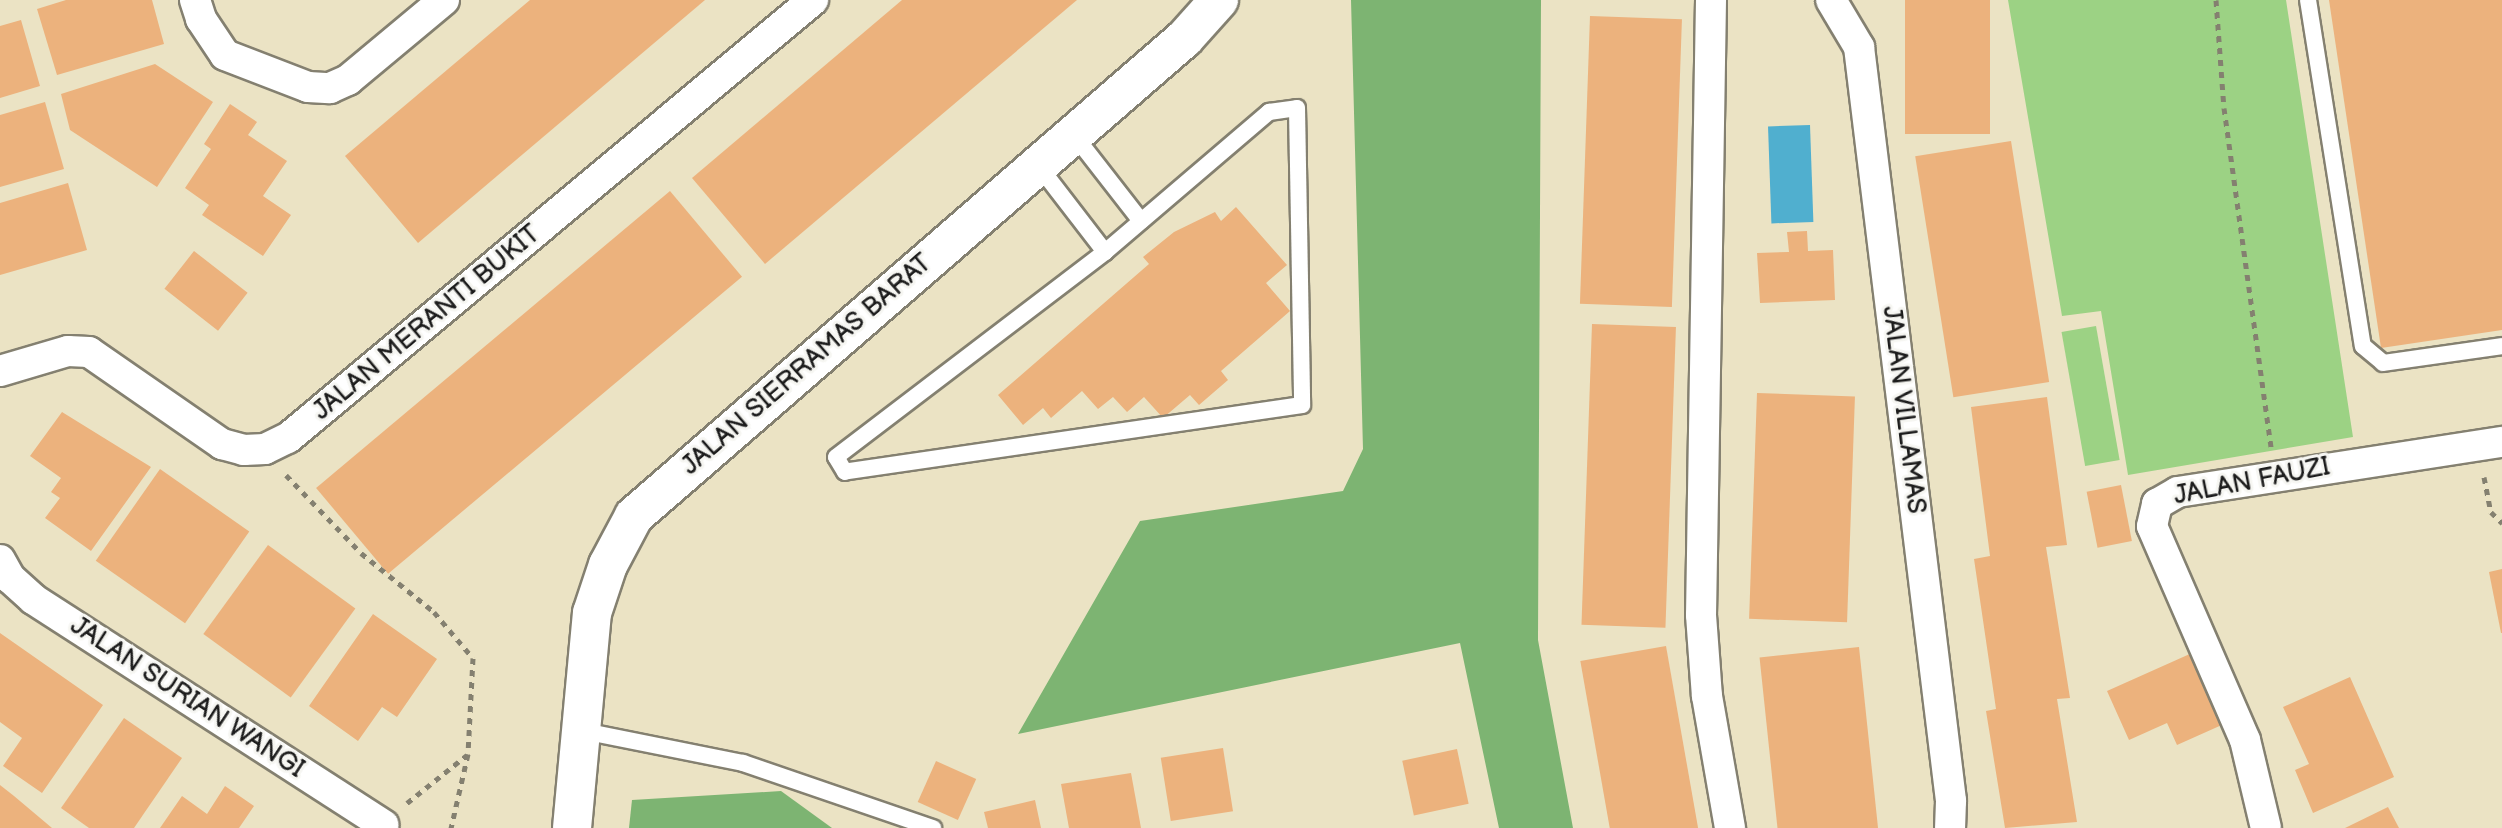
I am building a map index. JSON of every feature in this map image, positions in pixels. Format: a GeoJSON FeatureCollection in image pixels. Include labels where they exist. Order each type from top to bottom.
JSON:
{"type":"FeatureCollection","features":[{"type":"Feature","properties":{"kind":"street"},"geometry":{"type":"LineString","coordinates":[[195,0],[201,19],[225,55],[308,87],[330,88],[348,80],[444,0]]}},
{"type":"Feature","properties":{"kind":"street","name":"JALAN MERANTI BUKIT"},"geometry":{"type":"LineString","coordinates":[[265,449],[288,438],[813,0]]}},
{"type":"Feature","properties":{"kind":"street","name":"JALAN SIERRAMAS BARAT"},"geometry":{"type":"LineString","coordinates":[[572,828],[592,613],[608,565],[634,516],[1185,38],[1219,0]]}},
{"type":"Feature","properties":{"kind":"street"},"geometry":{"type":"LineString","coordinates":[[1711,0],[1701,615],[1707,696],[1730,828]]}},
{"type":"Feature","properties":{"kind":"street","name":"JALAN VILLAMAS"},"geometry":{"type":"LineString","coordinates":[[1831,0],[1859,47],[1951,801],[1950,828]]}},
{"type":"Feature","properties":{"kind":"street"},"geometry":{"type":"LineString","coordinates":[[0,371],[68,351],[89,352],[222,444],[265,449]]}},
{"type":"Feature","properties":{"kind":"street","name":"JALAN FAUZI"},"geometry":{"type":"LineString","coordinates":[[2266,828],[2240,727],[2152,526],[2157,504],[2165,496],[2276,475],[2493,443]]}},
{"type":"Feature","properties":{"kind":"street","name":"JALAN SURIAN WANGI"},"geometry":{"type":"LineString","coordinates":[[0,560],[10,578],[33,599],[384,825]]}},
{"type":"Feature","properties":{"kind":"lane"},"geometry":{"type":"LineString","coordinates":[[2308,0],[2363,346],[2383,363],[2455,347],[2502,346]]}},
{"type":"Feature","properties":{"kind":"lane"},"geometry":{"type":"LineString","coordinates":[[1297,108],[1302,405],[845,472],[836,457],[1105,252],[1269,112],[1297,108]]}},
{"type":"Feature","properties":{"kind":"lane"},"geometry":{"type":"LineString","coordinates":[[1074,135],[1141,221]]}},
{"type":"Feature","properties":{"kind":"lane"},"geometry":{"type":"LineString","coordinates":[[1038,165],[1105,252]]}},
{"type":"Feature","properties":{"kind":"lane"},"geometry":{"type":"LineString","coordinates":[[583,731],[743,763],[933,828]]}},
{"type":"Feature","properties":{"kind":"path"},"geometry":{"type":"LineString","coordinates":[[2216,0],[2250,317],[2276,475]]}},
{"type":"Feature","properties":{"kind":"path"},"geometry":{"type":"LineString","coordinates":[[2493,443],[2483,485],[2491,512],[2502,523]]}},
{"type":"Feature","properties":{"kind":"path"},"geometry":{"type":"LineString","coordinates":[[265,449],[361,553],[434,612],[473,658],[468,754],[451,828]]}},
{"type":"Feature","properties":{"kind":"path"},"geometry":{"type":"LineString","coordinates":[[384,825],[468,754]]}},
{"type":"Feature","properties":{"kind":"green space"},"geometry":{"type":"Polygon","coordinates":[[[1351,0],[1541,0],[1538,640],[1573,828],[1499,828],[1460,643],[1018,734],[1140,521],[1343,491],[1363,449],[1351,0]]]}},
{"type":"Feature","properties":{"kind":"green space"},"geometry":{"type":"Polygon","coordinates":[[[2008,0],[2286,0],[2353,437],[2128,475],[2101,311],[2062,316],[2008,0]]]}},
{"type":"Feature","properties":{"kind":"green space"},"geometry":{"type":"Polygon","coordinates":[[[2096,326],[2120,460],[2085,466],[2062,332],[2096,326]]]}},
{"type":"Feature","properties":{"kind":"green space"},"geometry":{"type":"Polygon","coordinates":[[[781,791],[832,828],[629,828],[632,800],[781,791]]]}},
{"type":"Feature","properties":{"kind":"water"},"geometry":{"type":"Polygon","coordinates":[[[1810,125],[1813,222],[1771,223],[1768,126],[1810,125]]]}},
{"type":"Feature","properties":{"kind":"building"},"geometry":{"type":"Polygon","coordinates":[[[66,0],[152,0],[164,44],[57,75],[37,9],[66,0]]]}},
{"type":"Feature","properties":{"kind":"building"},"geometry":{"type":"Polygon","coordinates":[[[530,0],[705,0],[418,243],[345,156],[530,0]]]}},
{"type":"Feature","properties":{"kind":"building"},"geometry":{"type":"Polygon","coordinates":[[[902,0],[1077,0],[765,264],[692,178],[902,0]]]}},
{"type":"Feature","properties":{"kind":"building"},"geometry":{"type":"Polygon","coordinates":[[[1905,0],[1990,0],[1990,134],[1905,134],[1905,0]]]}},
{"type":"Feature","properties":{"kind":"building"},"geometry":{"type":"Polygon","coordinates":[[[2329,0],[2502,0],[2502,330],[2381,348],[2329,0]]]}},
{"type":"Feature","properties":{"kind":"building"},"geometry":{"type":"Polygon","coordinates":[[[1590,16],[1682,19],[1672,307],[1580,304],[1590,16]]]}},
{"type":"Feature","properties":{"kind":"building"},"geometry":{"type":"Polygon","coordinates":[[[21,20],[40,86],[0,98],[0,26],[21,20]]]}},
{"type":"Feature","properties":{"kind":"building"},"geometry":{"type":"Polygon","coordinates":[[[155,64],[213,102],[157,187],[70,130],[61,94],[155,64]]]}},
{"type":"Feature","properties":{"kind":"building"},"geometry":{"type":"Polygon","coordinates":[[[45,102],[64,169],[0,187],[0,115],[45,102]]]}},
{"type":"Feature","properties":{"kind":"building"},"geometry":{"type":"Polygon","coordinates":[[[230,104],[257,122],[248,135],[287,161],[263,196],[291,215],[263,256],[202,215],[209,205],[185,188],[211,149],[204,144],[230,104]]]}},
{"type":"Feature","properties":{"kind":"building"},"geometry":{"type":"Polygon","coordinates":[[[2011,141],[2049,382],[1953,397],[1915,156],[2011,141]]]}},
{"type":"Feature","properties":{"kind":"building"},"geometry":{"type":"Polygon","coordinates":[[[68,183],[87,250],[0,275],[0,203],[68,183]]]}},
{"type":"Feature","properties":{"kind":"building"},"geometry":{"type":"Polygon","coordinates":[[[670,191],[742,277],[388,574],[316,488],[670,191]]]}},
{"type":"Feature","properties":{"kind":"building"},"geometry":{"type":"Polygon","coordinates":[[[1236,207],[1287,265],[1266,283],[1290,311],[1221,371],[1228,380],[1199,405],[1190,395],[1163,418],[1144,397],[1127,412],[1113,397],[1098,409],[1082,391],[1051,418],[1043,408],[1023,425],[998,395],[1149,264],[1143,257],[1174,232],[1215,212],[1221,221],[1236,207]]]}},
{"type":"Feature","properties":{"kind":"building"},"geometry":{"type":"Polygon","coordinates":[[[1807,231],[1808,251],[1833,250],[1835,300],[1760,303],[1757,253],[1789,252],[1787,232],[1807,231]]]}},
{"type":"Feature","properties":{"kind":"building"},"geometry":{"type":"Polygon","coordinates":[[[194,251],[248,293],[218,331],[164,289],[194,251]]]}},
{"type":"Feature","properties":{"kind":"building"},"geometry":{"type":"Polygon","coordinates":[[[1592,324],[1676,327],[1665,628],[1581,625],[1592,324]]]}},
{"type":"Feature","properties":{"kind":"building"},"geometry":{"type":"Polygon","coordinates":[[[1757,393],[1855,396],[1847,622],[1749,619],[1757,393]]]}},
{"type":"Feature","properties":{"kind":"building"},"geometry":{"type":"Polygon","coordinates":[[[2047,397],[2067,545],[2046,547],[2070,698],[2057,699],[2077,822],[2005,828],[1986,711],[1996,709],[1974,559],[1990,556],[1971,407],[2047,397]]]}},
{"type":"Feature","properties":{"kind":"building"},"geometry":{"type":"Polygon","coordinates":[[[62,412],[151,467],[91,551],[45,518],[60,498],[51,492],[61,478],[30,456],[62,412]]]}},
{"type":"Feature","properties":{"kind":"building"},"geometry":{"type":"Polygon","coordinates":[[[160,469],[249,532],[185,623],[96,561],[160,469]]]}},
{"type":"Feature","properties":{"kind":"building"},"geometry":{"type":"Polygon","coordinates":[[[2121,485],[2132,541],[2098,548],[2087,492],[2121,485]]]}},
{"type":"Feature","properties":{"kind":"building"},"geometry":{"type":"Polygon","coordinates":[[[268,545],[355,608],[291,697],[203,634],[268,545]]]}},
{"type":"Feature","properties":{"kind":"building"},"geometry":{"type":"Polygon","coordinates":[[[2502,569],[2502,633],[2501,633],[2489,572],[2502,569]]]}},
{"type":"Feature","properties":{"kind":"building"},"geometry":{"type":"Polygon","coordinates":[[[373,614],[437,659],[397,717],[382,707],[358,741],[309,706],[373,614]]]}},
{"type":"Feature","properties":{"kind":"building"},"geometry":{"type":"Polygon","coordinates":[[[0,633],[103,705],[42,793],[3,766],[22,738],[0,722],[0,633]]]}},
{"type":"Feature","properties":{"kind":"building"},"geometry":{"type":"Polygon","coordinates":[[[1666,646],[1698,828],[1610,828],[1580,661],[1666,646]]]}},
{"type":"Feature","properties":{"kind":"building"},"geometry":{"type":"Polygon","coordinates":[[[1859,647],[1878,828],[1777,828],[1760,657],[1859,647]]]}},
{"type":"Feature","properties":{"kind":"building"},"geometry":{"type":"Polygon","coordinates":[[[2192,653],[2224,724],[2177,745],[2167,723],[2129,740],[2107,691],[2192,653]]]}},
{"type":"Feature","properties":{"kind":"building"},"geometry":{"type":"Polygon","coordinates":[[[2350,677],[2394,777],[2313,813],[2295,770],[2309,764],[2283,707],[2350,677]]]}},
{"type":"Feature","properties":{"kind":"building"},"geometry":{"type":"Polygon","coordinates":[[[124,718],[182,758],[134,828],[89,828],[61,808],[124,718]]]}},
{"type":"Feature","properties":{"kind":"building"},"geometry":{"type":"Polygon","coordinates":[[[1223,748],[1233,811],[1171,821],[1161,758],[1223,748]]]}},
{"type":"Feature","properties":{"kind":"building"},"geometry":{"type":"Polygon","coordinates":[[[1457,749],[1469,804],[1414,815],[1402,761],[1457,749]]]}},
{"type":"Feature","properties":{"kind":"building"},"geometry":{"type":"Polygon","coordinates":[[[936,761],[976,779],[958,820],[918,802],[936,761]]]}},
{"type":"Feature","properties":{"kind":"building"},"geometry":{"type":"Polygon","coordinates":[[[1131,773],[1141,828],[1069,828],[1061,784],[1131,773]]]}},
{"type":"Feature","properties":{"kind":"building"},"geometry":{"type":"Polygon","coordinates":[[[0,785],[14,796],[52,828],[0,828],[0,785]]]}},
{"type":"Feature","properties":{"kind":"building"},"geometry":{"type":"Polygon","coordinates":[[[225,786],[254,806],[239,828],[160,828],[182,796],[207,814],[225,786]]]}},
{"type":"Feature","properties":{"kind":"building"},"geometry":{"type":"Polygon","coordinates":[[[1035,800],[1041,828],[988,828],[984,812],[1035,800]]]}},
{"type":"Feature","properties":{"kind":"building"},"geometry":{"type":"Polygon","coordinates":[[[2388,807],[2399,828],[2345,828],[2388,807]]]}}]}
